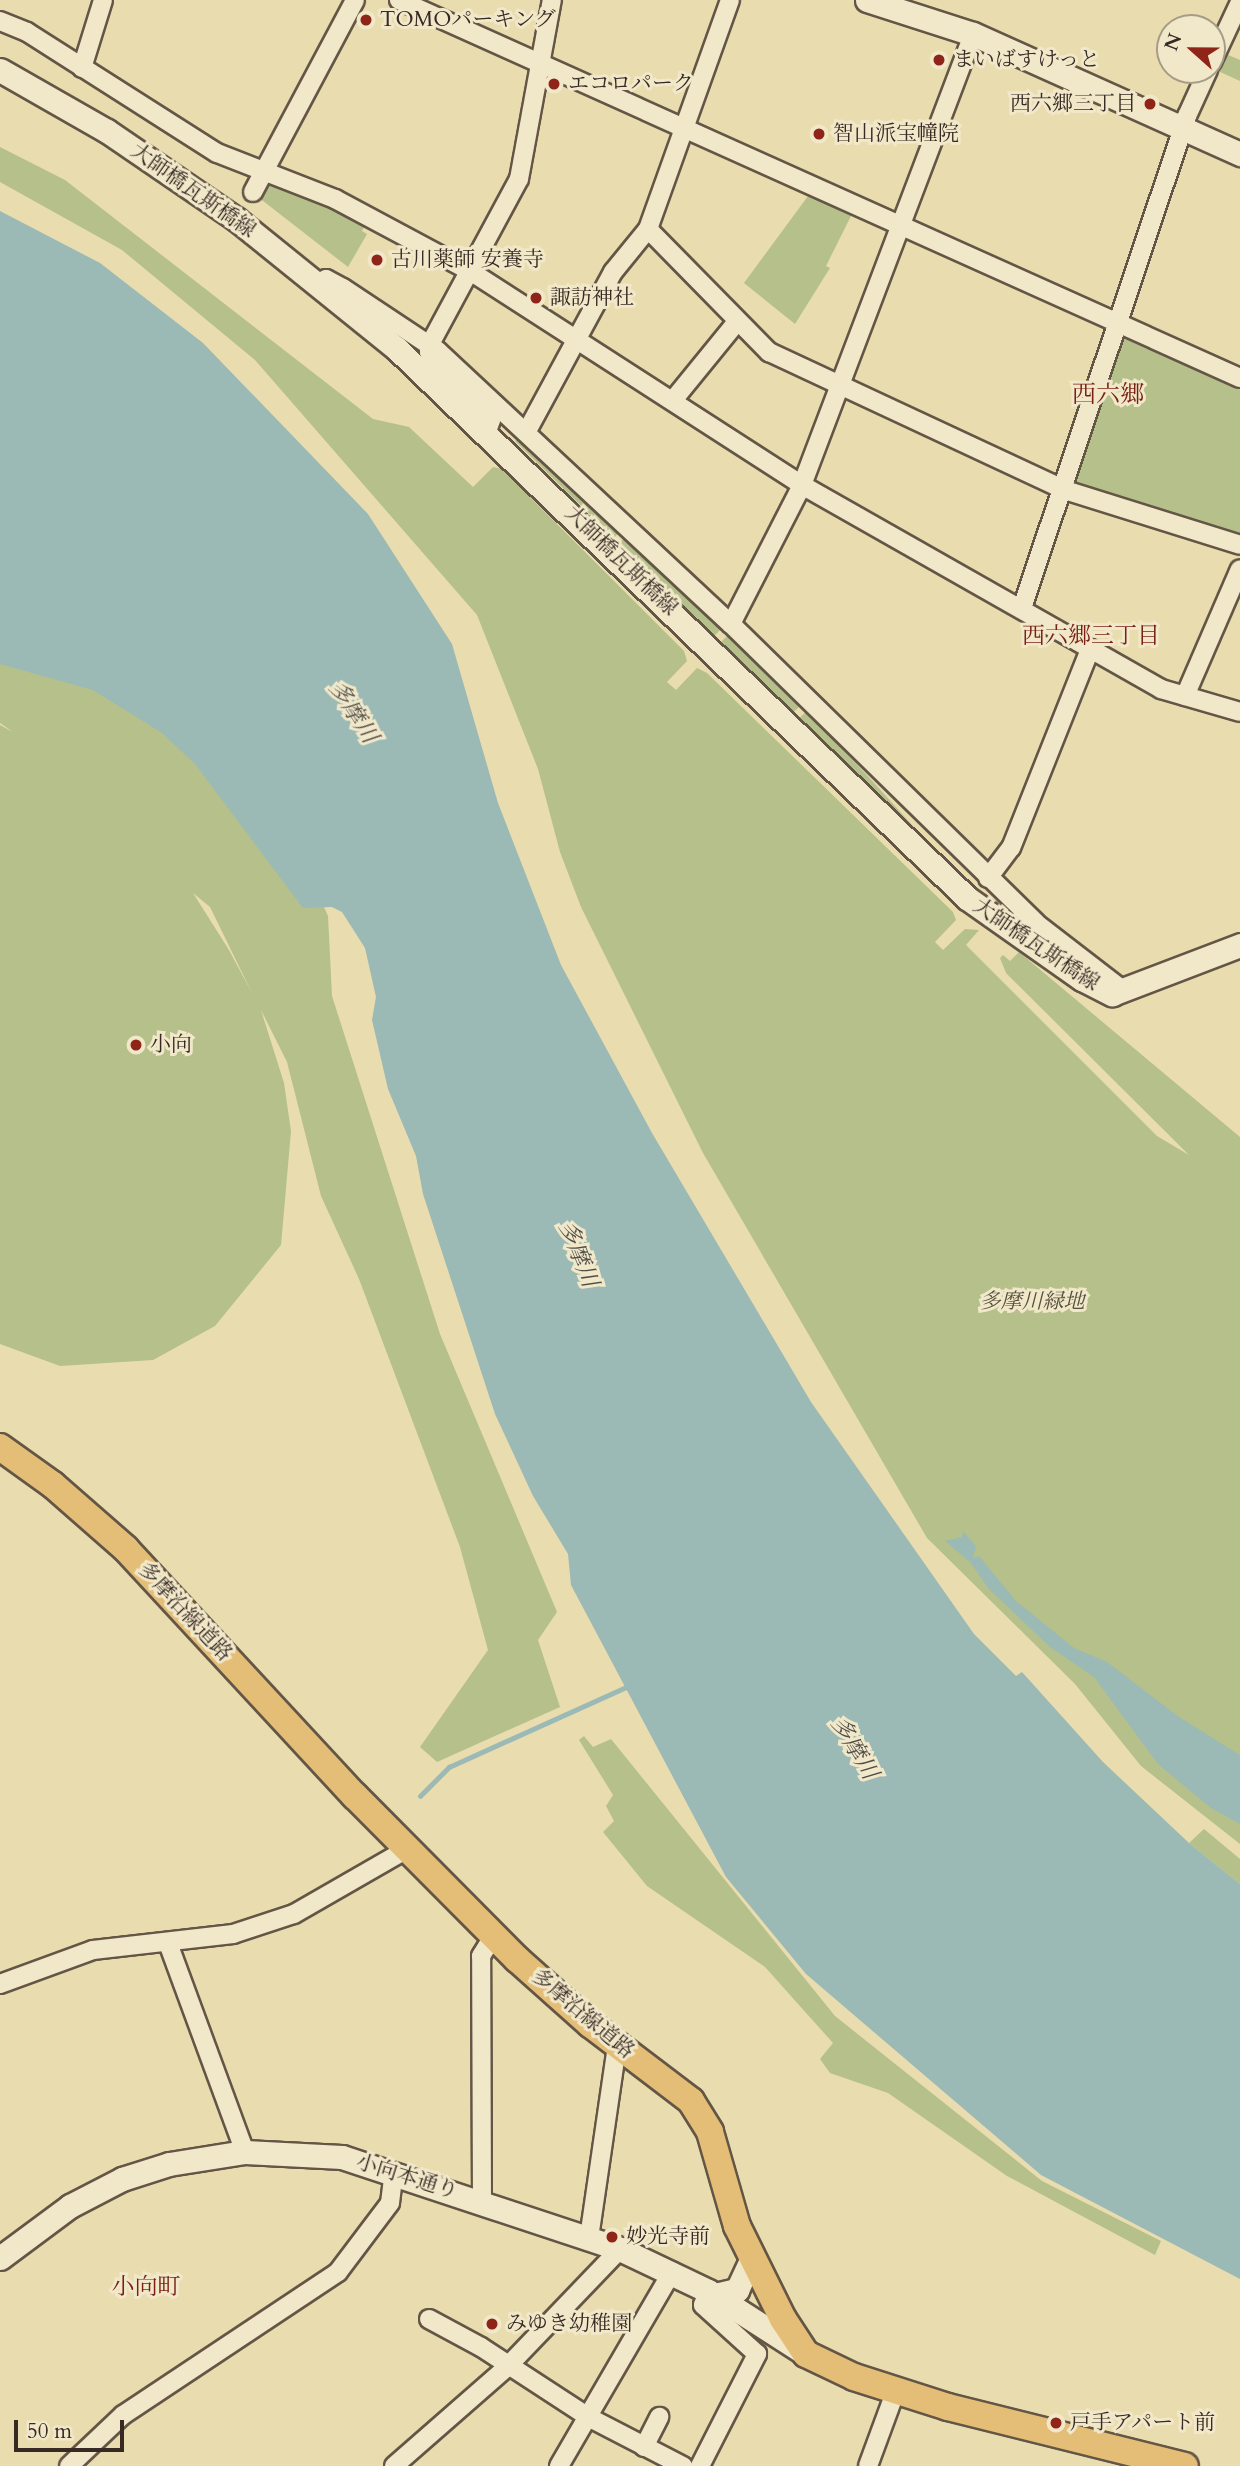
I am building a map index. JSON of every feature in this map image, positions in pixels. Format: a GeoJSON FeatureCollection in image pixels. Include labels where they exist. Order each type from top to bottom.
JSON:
{"type":"FeatureCollection","features":[{"type":"Feature","properties":{"kind":"main road","name":"多摩沿線道路"},"geometry":{"type":"LineString","coordinates":[[0,1447],[53,1485],[126,1549],[407,1849],[494,1936],[617,2045],[682,2092],[699,2111],[710,2132],[725,2196],[752,2258],[806,2354]]}},
{"type":"Feature","properties":{"kind":"main road"},"geometry":{"type":"LineString","coordinates":[[806,2354],[895,2390],[996,2420],[1152,2461],[1185,2466]]}},
{"type":"Feature","properties":{"kind":"street"},"geometry":{"type":"LineString","coordinates":[[82,68],[103,0]]}},
{"type":"Feature","properties":{"kind":"street"},"geometry":{"type":"LineString","coordinates":[[253,192],[355,0]]}},
{"type":"Feature","properties":{"kind":"street"},"geometry":{"type":"LineString","coordinates":[[399,0],[1240,378]]}},
{"type":"Feature","properties":{"kind":"street"},"geometry":{"type":"LineString","coordinates":[[487,432],[491,421],[429,352],[429,346],[519,179],[552,0]]}},
{"type":"Feature","properties":{"kind":"street"},"geometry":{"type":"LineString","coordinates":[[527,431],[613,272],[648,229],[730,0]]}},
{"type":"Feature","properties":{"kind":"street"},"geometry":{"type":"LineString","coordinates":[[875,1],[973,34],[1240,153]]}},
{"type":"Feature","properties":{"kind":"street"},"geometry":{"type":"LineString","coordinates":[[1226,33],[1240,4]]}},
{"type":"Feature","properties":{"kind":"street"},"geometry":{"type":"LineString","coordinates":[[0,21],[26,32],[217,153],[346,204],[470,271],[674,399],[802,485],[1161,689],[1240,712]]}},
{"type":"Feature","properties":{"kind":"street"},"geometry":{"type":"LineString","coordinates":[[731,624],[802,485],[973,34]]}},
{"type":"Feature","properties":{"kind":"street","name":"大師橋瓦斯橋線"},"geometry":{"type":"LineString","coordinates":[[0,71],[107,131],[236,219],[317,285],[487,432],[903,841],[967,898],[1082,979],[1105,992],[1124,991],[1240,945]]}},
{"type":"Feature","properties":{"kind":"street"},"geometry":{"type":"LineString","coordinates":[[1022,608],[1065,490],[1183,128],[1202,84]]}},
{"type":"Feature","properties":{"kind":"street"},"geometry":{"type":"LineString","coordinates":[[648,229],[736,323],[769,352],[1065,490],[1240,545]]}},
{"type":"Feature","properties":{"kind":"street"},"geometry":{"type":"LineString","coordinates":[[317,285],[326,279],[343,288],[429,346],[527,431],[731,624],[988,878],[1073,954],[1124,991]]}},
{"type":"Feature","properties":{"kind":"street"},"geometry":{"type":"LineString","coordinates":[[674,399],[736,323]]}},
{"type":"Feature","properties":{"kind":"street"},"geometry":{"type":"LineString","coordinates":[[1185,696],[1240,569]]}},
{"type":"Feature","properties":{"kind":"street"},"geometry":{"type":"LineString","coordinates":[[988,878],[1011,848],[1090,649]]}},
{"type":"Feature","properties":{"kind":"street"},"geometry":{"type":"LineString","coordinates":[[0,1984],[93,1950],[233,1934],[294,1914],[407,1849]]}},
{"type":"Feature","properties":{"kind":"street"},"geometry":{"type":"LineString","coordinates":[[482,2201],[481,1956],[494,1936]]}},
{"type":"Feature","properties":{"kind":"street"},"geometry":{"type":"LineString","coordinates":[[167,1943],[245,2152]]}},
{"type":"Feature","properties":{"kind":"street"},"geometry":{"type":"LineString","coordinates":[[589,2238],[617,2045]]}},
{"type":"Feature","properties":{"kind":"street","name":"小向本通り"},"geometry":{"type":"LineString","coordinates":[[0,2258],[48,2219],[122,2179],[169,2164],[245,2152],[342,2157],[482,2201],[620,2249],[711,2293],[806,2354]]}},
{"type":"Feature","properties":{"kind":"street"},"geometry":{"type":"LineString","coordinates":[[69,2466],[123,2415],[338,2272],[390,2203],[394,2172]]}},
{"type":"Feature","properties":{"kind":"street"},"geometry":{"type":"LineString","coordinates":[[394,2466],[506,2367],[620,2249]]}},
{"type":"Feature","properties":{"kind":"street"},"geometry":{"type":"LineString","coordinates":[[700,2466],[757,2354],[702,2305],[711,2293],[737,2290],[752,2258]]}},
{"type":"Feature","properties":{"kind":"street"},"geometry":{"type":"LineString","coordinates":[[559,2466],[590,2418],[672,2272]]}},
{"type":"Feature","properties":{"kind":"street"},"geometry":{"type":"LineString","coordinates":[[429,2319],[481,2347],[506,2367],[590,2418],[683,2466]]}},
{"type":"Feature","properties":{"kind":"street"},"geometry":{"type":"LineString","coordinates":[[868,2466],[895,2390]]}},
{"type":"Feature","properties":{"kind":"street"},"geometry":{"type":"LineString","coordinates":[[644,2447],[659,2417]]}},
{"type":"Feature","properties":{"kind":"green space"},"geometry":{"type":"Polygon","coordinates":[[[1226,54],[1240,60],[1240,81],[1226,75],[1226,54]]]}},
{"type":"Feature","properties":{"kind":"green space","name":"多摩川緑地"},"geometry":{"type":"Polygon","coordinates":[[[0,147],[65,180],[373,419],[409,427],[473,487],[493,467],[502,469],[684,651],[687,661],[667,682],[676,690],[697,668],[707,673],[953,912],[956,920],[935,942],[943,950],[965,929],[979,930],[966,945],[1157,1136],[1189,1155],[1006,973],[1000,958],[1003,955],[1010,961],[1019,952],[1240,1137],[1240,1844],[1141,1766],[1075,1684],[927,1538],[703,1153],[581,907],[560,852],[538,769],[477,615],[255,360],[122,250],[0,182],[0,147]]]}},
{"type":"Feature","properties":{"kind":"green space"},"geometry":{"type":"Polygon","coordinates":[[[268,179],[367,221],[362,231],[367,234],[348,267],[258,197],[268,179]]]}},
{"type":"Feature","properties":{"kind":"green space"},"geometry":{"type":"Polygon","coordinates":[[[811,192],[853,212],[826,266],[830,268],[795,324],[744,283],[811,192]]]}},
{"type":"Feature","properties":{"kind":"green space"},"geometry":{"type":"Polygon","coordinates":[[[1128,334],[1240,386],[1240,538],[1078,487],[1075,479],[1122,337],[1128,334]]]}},
{"type":"Feature","properties":{"kind":"green space"},"geometry":{"type":"Polygon","coordinates":[[[520,437],[621,530],[614,538],[515,441],[520,437]]]}},
{"type":"Feature","properties":{"kind":"green space"},"geometry":{"type":"Polygon","coordinates":[[[0,511],[279,805],[328,916],[332,996],[440,1334],[557,1612],[538,1640],[560,1707],[437,1762],[420,1747],[488,1650],[460,1547],[359,1279],[321,1196],[287,1062],[261,1010],[284,1083],[291,1131],[281,1245],[215,1326],[153,1360],[60,1366],[0,1344],[0,725],[13,732],[0,723],[0,511]],[[193,893],[252,993],[210,907],[193,893]]]}},
{"type":"Feature","properties":{"kind":"green space"},"geometry":{"type":"Polygon","coordinates":[[[626,536],[722,628],[715,636],[619,543],[626,536]]]}},
{"type":"Feature","properties":{"kind":"green space"},"geometry":{"type":"Polygon","coordinates":[[[728,635],[799,706],[792,714],[720,643],[728,635]]]}},
{"type":"Feature","properties":{"kind":"green space"},"geometry":{"type":"Polygon","coordinates":[[[806,712],[866,774],[941,857],[798,719],[806,712]]]}},
{"type":"Feature","properties":{"kind":"green space"},"geometry":{"type":"Polygon","coordinates":[[[584,1736],[593,1747],[611,1739],[835,2016],[1042,2181],[1161,2241],[1155,2255],[1007,2176],[888,2093],[830,2073],[820,2059],[833,2043],[765,1967],[647,1886],[603,1832],[614,1821],[606,1806],[613,1795],[579,1740],[584,1736]]]}},
{"type":"Feature","properties":{"kind":"green space"},"geometry":{"type":"Polygon","coordinates":[[[1204,1829],[1240,1859],[1240,1884],[1189,1843],[1204,1829]]]}},
{"type":"Feature","properties":{"kind":"water","name":"多摩川"},"geometry":{"type":"Polygon","coordinates":[[[0,211],[100,263],[203,343],[368,514],[452,644],[498,803],[561,965],[652,1133],[811,1402],[974,1634],[1016,1676],[1022,1672],[1103,1762],[1189,1843],[1240,1884],[1240,2279],[1041,2175],[806,1974],[726,1877],[571,1585],[568,1554],[533,1496],[495,1414],[423,1194],[416,1156],[388,1089],[372,1020],[376,997],[365,948],[342,912],[332,907],[303,908],[195,764],[162,733],[93,690],[0,664],[0,211]]]}},
{"type":"Feature","properties":{"kind":"water"},"geometry":{"type":"Polygon","coordinates":[[[963,1531],[976,1546],[973,1558],[979,1556],[1016,1601],[1074,1648],[1107,1662],[1179,1717],[1240,1755],[1240,1824],[1211,1808],[1158,1764],[1094,1677],[1050,1647],[989,1589],[970,1562],[945,1541],[962,1537],[963,1531]]]}},
{"type":"Feature","properties":{"kind":"waterway"},"geometry":{"type":"LineString","coordinates":[[420,1796],[449,1767],[631,1685]]}},
{"type":"Feature","properties":{"kind":"place","name":"TOMOパーキング"},"geometry":{"type":"Point","coordinates":[366,20]}},
{"type":"Feature","properties":{"kind":"place","name":"まいばすけっと"},"geometry":{"type":"Point","coordinates":[939,60]}},
{"type":"Feature","properties":{"kind":"place","name":"エコロパーク"},"geometry":{"type":"Point","coordinates":[554,84]}},
{"type":"Feature","properties":{"kind":"place","name":"西六郷三丁目"},"geometry":{"type":"Point","coordinates":[1150,104]}},
{"type":"Feature","properties":{"kind":"place","name":"智山派宝幢院"},"geometry":{"type":"Point","coordinates":[819,134]}},
{"type":"Feature","properties":{"kind":"place","name":"古川薬師 安養寺"},"geometry":{"type":"Point","coordinates":[377,260]}},
{"type":"Feature","properties":{"kind":"place","name":"諏訪神社"},"geometry":{"type":"Point","coordinates":[536,298]}},
{"type":"Feature","properties":{"kind":"place","name":"小向"},"geometry":{"type":"Point","coordinates":[136,1045]}},
{"type":"Feature","properties":{"kind":"place","name":"妙光寺前"},"geometry":{"type":"Point","coordinates":[612,2237]}},
{"type":"Feature","properties":{"kind":"place","name":"みゆき幼稚園"},"geometry":{"type":"Point","coordinates":[492,2324]}},
{"type":"Feature","properties":{"kind":"place","name":"戸手アパート前"},"geometry":{"type":"Point","coordinates":[1056,2423]}},
{"type":"Feature","properties":{"kind":"district","name":"西六郷"},"geometry":{"type":"Point","coordinates":[1108,395]}},
{"type":"Feature","properties":{"kind":"district","name":"西六郷三丁目"},"geometry":{"type":"Point","coordinates":[1091,636]}},
{"type":"Feature","properties":{"kind":"district","name":"小向町"},"geometry":{"type":"Point","coordinates":[146,2287]}}]}
